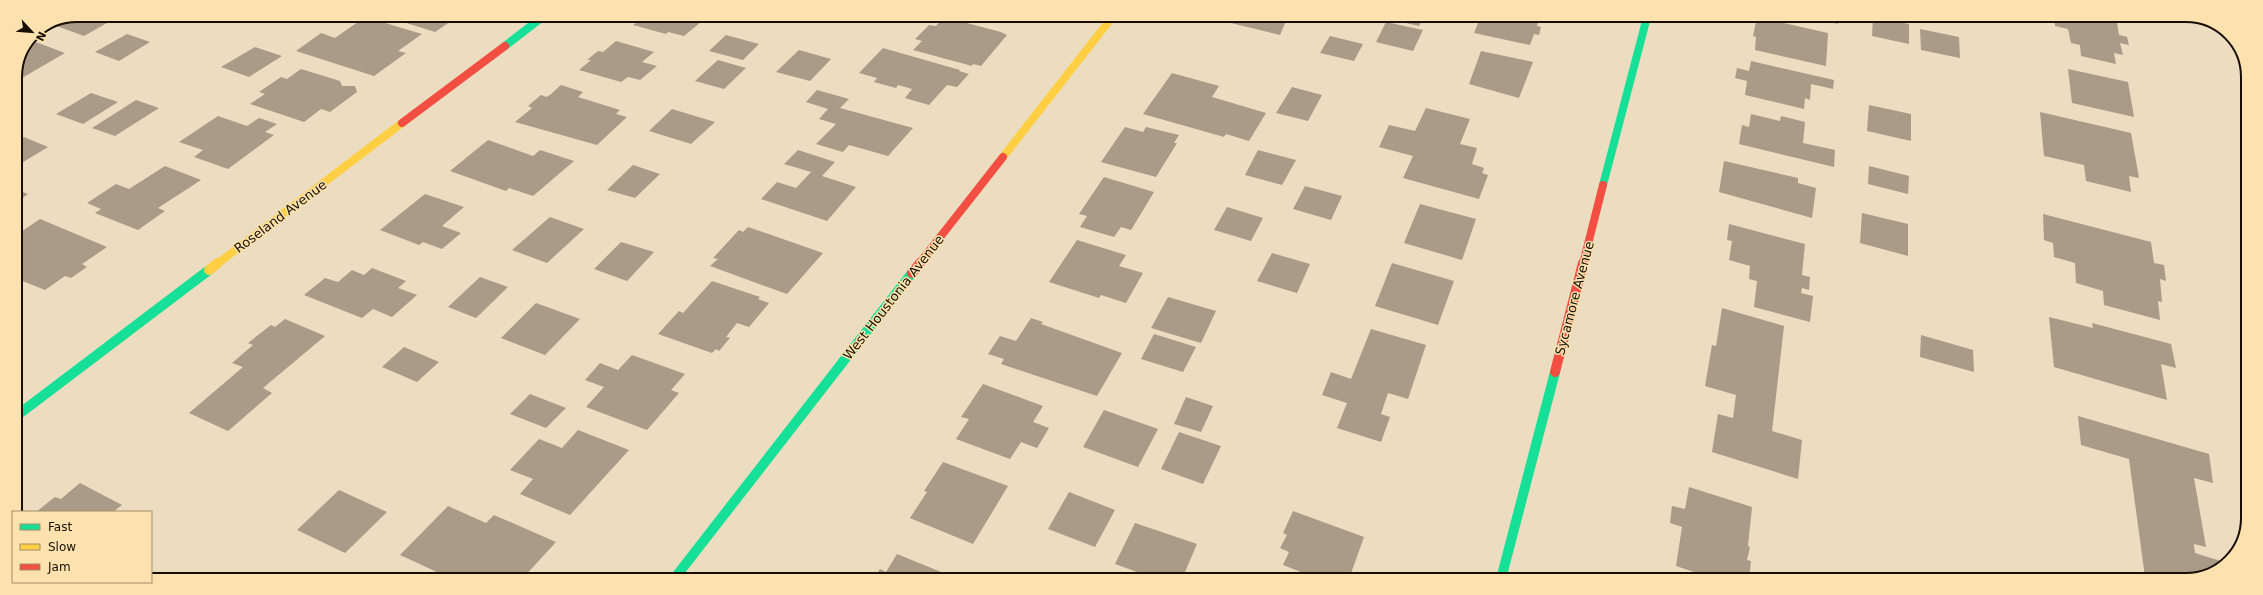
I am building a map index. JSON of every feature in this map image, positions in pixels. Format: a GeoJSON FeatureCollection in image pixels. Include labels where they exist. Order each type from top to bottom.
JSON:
{"type":"FeatureCollection","features":[{"type":"Feature","properties":{"kind":"street","name":"Roseland Avenue"},"geometry":{"type":"LineString","coordinates":[[22,412],[537,22]]}},
{"type":"Feature","properties":{"kind":"street","name":"West Houstonia Avenue"},"geometry":{"type":"LineString","coordinates":[[678,573],[1108,22]]}},
{"type":"Feature","properties":{"kind":"street","name":"Sycamore Avenue"},"geometry":{"type":"LineString","coordinates":[[1503,573],[1645,22]]}},
{"type":"Feature","properties":{"kind":"building"},"geometry":{"type":"Polygon","coordinates":[[[77,22],[109,22],[84,36],[56,26],[77,22]]]}},
{"type":"Feature","properties":{"kind":"building"},"geometry":{"type":"Polygon","coordinates":[[[358,22],[382,22],[422,34],[398,51],[406,53],[374,76],[296,51],[321,33],[335,38],[358,22]]]}},
{"type":"Feature","properties":{"kind":"building"},"geometry":{"type":"Polygon","coordinates":[[[403,22],[450,22],[435,32],[403,22]]]}},
{"type":"Feature","properties":{"kind":"building"},"geometry":{"type":"Polygon","coordinates":[[[632,22],[701,22],[684,36],[668,32],[666,34],[633,25],[636,23],[632,22]]]}},
{"type":"Feature","properties":{"kind":"building"},"geometry":{"type":"Polygon","coordinates":[[[940,22],[963,22],[1007,35],[981,66],[973,64],[972,66],[913,50],[922,41],[915,39],[929,25],[936,26],[940,22]]]}},
{"type":"Feature","properties":{"kind":"building"},"geometry":{"type":"Polygon","coordinates":[[[1232,22],[1285,22],[1280,35],[1232,22]]]}},
{"type":"Feature","properties":{"kind":"building"},"geometry":{"type":"Polygon","coordinates":[[[1386,22],[1423,30],[1413,51],[1376,42],[1386,22]]]}},
{"type":"Feature","properties":{"kind":"building"},"geometry":{"type":"Polygon","coordinates":[[[1401,22],[1421,22],[1419,26],[1401,22]]]}},
{"type":"Feature","properties":{"kind":"building"},"geometry":{"type":"Polygon","coordinates":[[[1479,22],[1538,22],[1537,26],[1541,27],[1539,35],[1534,34],[1530,45],[1474,33],[1479,22]]]}},
{"type":"Feature","properties":{"kind":"building"},"geometry":{"type":"Polygon","coordinates":[[[1756,22],[1779,22],[1828,33],[1826,66],[1755,50],[1756,37],[1753,36],[1756,22]]]}},
{"type":"Feature","properties":{"kind":"building"},"geometry":{"type":"Polygon","coordinates":[[[1873,22],[1899,22],[1909,24],[1909,44],[1872,36],[1873,22]]]}},
{"type":"Feature","properties":{"kind":"building"},"geometry":{"type":"Polygon","coordinates":[[[2055,22],[2117,22],[2119,35],[2127,37],[2129,45],[2120,43],[2123,55],[2114,53],[2116,64],[2081,56],[2080,45],[2071,43],[2068,29],[2055,26],[2055,22]]]}},
{"type":"Feature","properties":{"kind":"building"},"geometry":{"type":"Polygon","coordinates":[[[1920,29],[1959,37],[1960,58],[1921,50],[1920,29]]]}},
{"type":"Feature","properties":{"kind":"building"},"geometry":{"type":"Polygon","coordinates":[[[127,34],[150,42],[119,61],[95,52],[127,34]]]}},
{"type":"Feature","properties":{"kind":"building"},"geometry":{"type":"Polygon","coordinates":[[[726,35],[759,44],[743,60],[709,51],[726,35]]]}},
{"type":"Feature","properties":{"kind":"building"},"geometry":{"type":"Polygon","coordinates":[[[1330,36],[1363,44],[1354,61],[1320,53],[1330,36]]]}},
{"type":"Feature","properties":{"kind":"building"},"geometry":{"type":"Polygon","coordinates":[[[616,41],[654,52],[642,62],[657,66],[640,80],[628,77],[621,82],[579,70],[591,60],[587,60],[598,51],[603,52],[616,41]]]}},
{"type":"Feature","properties":{"kind":"building"},"geometry":{"type":"Polygon","coordinates":[[[255,47],[282,56],[249,77],[221,67],[255,47]]]}},
{"type":"Feature","properties":{"kind":"building"},"geometry":{"type":"Polygon","coordinates":[[[52,48],[65,53],[22,78],[23,66],[28,52],[52,52],[52,48]]]}},
{"type":"Feature","properties":{"kind":"building"},"geometry":{"type":"Polygon","coordinates":[[[883,48],[960,70],[959,71],[969,74],[957,87],[947,85],[929,105],[905,98],[912,89],[898,85],[896,88],[874,82],[877,78],[859,73],[883,48]]]}},
{"type":"Feature","properties":{"kind":"building"},"geometry":{"type":"Polygon","coordinates":[[[799,50],[831,59],[810,81],[776,72],[799,50]]]}},
{"type":"Feature","properties":{"kind":"building"},"geometry":{"type":"Polygon","coordinates":[[[1481,51],[1533,62],[1519,98],[1469,84],[1481,51]]]}},
{"type":"Feature","properties":{"kind":"building"},"geometry":{"type":"Polygon","coordinates":[[[718,60],[746,68],[724,89],[695,81],[718,60]]]}},
{"type":"Feature","properties":{"kind":"building"},"geometry":{"type":"Polygon","coordinates":[[[1751,61],[1834,80],[1833,89],[1811,84],[1810,100],[1805,98],[1804,109],[1745,95],[1747,81],[1735,78],[1737,68],[1749,71],[1751,61]]]}},
{"type":"Feature","properties":{"kind":"building"},"geometry":{"type":"Polygon","coordinates":[[[301,69],[340,81],[342,86],[355,86],[357,92],[330,112],[321,109],[304,122],[250,104],[265,94],[259,92],[281,77],[287,79],[301,69]]]}},
{"type":"Feature","properties":{"kind":"building"},"geometry":{"type":"Polygon","coordinates":[[[2068,69],[2128,82],[2134,117],[2072,103],[2068,69]]]}},
{"type":"Feature","properties":{"kind":"building"},"geometry":{"type":"Polygon","coordinates":[[[1172,73],[1219,86],[1212,97],[1266,113],[1249,141],[1226,134],[1224,137],[1143,114],[1172,73]]]}},
{"type":"Feature","properties":{"kind":"building"},"geometry":{"type":"Polygon","coordinates":[[[561,85],[583,92],[578,97],[620,110],[616,114],[627,117],[597,145],[515,122],[532,108],[528,106],[541,95],[546,97],[550,95],[561,85]]]}},
{"type":"Feature","properties":{"kind":"building"},"geometry":{"type":"Polygon","coordinates":[[[1292,87],[1322,95],[1308,121],[1276,113],[1292,87]]]}},
{"type":"Feature","properties":{"kind":"building"},"geometry":{"type":"Polygon","coordinates":[[[817,90],[849,99],[840,108],[913,128],[888,156],[849,145],[843,152],[816,144],[836,124],[819,119],[828,109],[806,102],[817,90]]]}},
{"type":"Feature","properties":{"kind":"building"},"geometry":{"type":"Polygon","coordinates":[[[91,93],[118,102],[83,124],[56,114],[91,93]]]}},
{"type":"Feature","properties":{"kind":"building"},"geometry":{"type":"Polygon","coordinates":[[[136,100],[159,108],[115,136],[92,128],[136,100]]]}},
{"type":"Feature","properties":{"kind":"building"},"geometry":{"type":"Polygon","coordinates":[[[1869,105],[1911,114],[1911,141],[1867,131],[1869,105]]]}},
{"type":"Feature","properties":{"kind":"building"},"geometry":{"type":"Polygon","coordinates":[[[1426,108],[1470,119],[1460,144],[1477,148],[1472,164],[1484,168],[1482,173],[1488,175],[1479,199],[1403,178],[1413,156],[1379,147],[1389,125],[1415,131],[1426,108]]]}},
{"type":"Feature","properties":{"kind":"building"},"geometry":{"type":"Polygon","coordinates":[[[672,109],[715,122],[691,144],[649,131],[672,109]]]}},
{"type":"Feature","properties":{"kind":"building"},"geometry":{"type":"Polygon","coordinates":[[[2040,112],[2131,133],[2139,178],[2129,176],[2131,192],[2086,181],[2084,165],[2044,156],[2040,112]]]}},
{"type":"Feature","properties":{"kind":"building"},"geometry":{"type":"Polygon","coordinates":[[[1751,114],[1780,121],[1781,116],[1805,122],[1803,143],[1835,150],[1834,167],[1739,144],[1742,125],[1749,127],[1751,114]]]}},
{"type":"Feature","properties":{"kind":"building"},"geometry":{"type":"Polygon","coordinates":[[[218,116],[247,126],[259,118],[277,124],[265,132],[274,135],[228,169],[194,157],[203,150],[179,142],[218,116]]]}},
{"type":"Feature","properties":{"kind":"building"},"geometry":{"type":"Polygon","coordinates":[[[1125,127],[1143,132],[1146,127],[1179,135],[1174,143],[1177,143],[1156,177],[1101,162],[1125,127]]]}},
{"type":"Feature","properties":{"kind":"building"},"geometry":{"type":"Polygon","coordinates":[[[24,137],[48,147],[22,163],[22,138],[24,137]]]}},
{"type":"Feature","properties":{"kind":"building"},"geometry":{"type":"Polygon","coordinates":[[[488,140],[533,156],[540,150],[574,161],[533,196],[509,188],[506,191],[450,171],[488,140]]]}},
{"type":"Feature","properties":{"kind":"building"},"geometry":{"type":"Polygon","coordinates":[[[798,150],[835,162],[822,176],[856,187],[827,221],[761,199],[777,182],[796,188],[811,172],[784,164],[798,150]]]}},
{"type":"Feature","properties":{"kind":"building"},"geometry":{"type":"Polygon","coordinates":[[[1258,150],[1296,160],[1282,185],[1245,175],[1258,150]]]}},
{"type":"Feature","properties":{"kind":"building"},"geometry":{"type":"Polygon","coordinates":[[[1724,161],[1798,178],[1798,183],[1816,188],[1812,218],[1719,192],[1724,161]]]}},
{"type":"Feature","properties":{"kind":"building"},"geometry":{"type":"Polygon","coordinates":[[[633,165],[660,174],[635,198],[607,190],[633,165]]]}},
{"type":"Feature","properties":{"kind":"building"},"geometry":{"type":"Polygon","coordinates":[[[165,166],[201,180],[158,208],[165,211],[138,230],[95,213],[101,209],[87,203],[116,184],[129,189],[165,166]]]}},
{"type":"Feature","properties":{"kind":"building"},"geometry":{"type":"Polygon","coordinates":[[[1869,166],[1909,176],[1908,194],[1868,184],[1869,166]]]}},
{"type":"Feature","properties":{"kind":"building"},"geometry":{"type":"Polygon","coordinates":[[[1104,177],[1154,192],[1131,230],[1121,227],[1114,237],[1080,227],[1087,216],[1079,214],[1104,177]]]}},
{"type":"Feature","properties":{"kind":"building"},"geometry":{"type":"Polygon","coordinates":[[[1305,186],[1342,196],[1331,220],[1293,209],[1305,186]]]}},
{"type":"Feature","properties":{"kind":"building"},"geometry":{"type":"Polygon","coordinates":[[[22,192],[28,194],[22,198],[22,192]]]}},
{"type":"Feature","properties":{"kind":"building"},"geometry":{"type":"Polygon","coordinates":[[[425,194],[464,207],[442,226],[461,233],[442,249],[423,242],[419,245],[380,230],[425,194]]]}},
{"type":"Feature","properties":{"kind":"building"},"geometry":{"type":"Polygon","coordinates":[[[1420,204],[1476,219],[1462,260],[1404,243],[1420,204]]]}},
{"type":"Feature","properties":{"kind":"building"},"geometry":{"type":"Polygon","coordinates":[[[1227,207],[1263,218],[1251,241],[1214,230],[1227,207]]]}},
{"type":"Feature","properties":{"kind":"building"},"geometry":{"type":"Polygon","coordinates":[[[1862,213],[1908,224],[1908,256],[1860,243],[1862,213]]]}},
{"type":"Feature","properties":{"kind":"building"},"geometry":{"type":"Polygon","coordinates":[[[2043,214],[2151,242],[2154,263],[2164,265],[2166,281],[2160,279],[2162,302],[2158,301],[2160,320],[2104,305],[2103,291],[2076,283],[2075,263],[2054,257],[2053,243],[2044,240],[2043,214]]]}},
{"type":"Feature","properties":{"kind":"building"},"geometry":{"type":"Polygon","coordinates":[[[550,217],[584,229],[547,263],[512,250],[550,217]]]}},
{"type":"Feature","properties":{"kind":"building"},"geometry":{"type":"Polygon","coordinates":[[[40,219],[107,247],[82,264],[87,267],[71,278],[65,276],[45,290],[22,281],[22,231],[40,219]]]}},
{"type":"Feature","properties":{"kind":"building"},"geometry":{"type":"Polygon","coordinates":[[[1729,224],[1805,244],[1802,275],[1810,277],[1809,290],[1802,288],[1801,293],[1813,296],[1810,322],[1754,307],[1757,281],[1749,279],[1750,266],[1729,260],[1732,241],[1727,240],[1729,224]]]}},
{"type":"Feature","properties":{"kind":"building"},"geometry":{"type":"Polygon","coordinates":[[[748,227],[823,253],[787,294],[710,266],[718,259],[713,258],[739,230],[743,232],[748,227]]]}},
{"type":"Feature","properties":{"kind":"building"},"geometry":{"type":"Polygon","coordinates":[[[1077,240],[1126,255],[1119,266],[1143,273],[1126,303],[1101,295],[1099,298],[1049,282],[1077,240]]]}},
{"type":"Feature","properties":{"kind":"building"},"geometry":{"type":"Polygon","coordinates":[[[621,242],[654,252],[627,281],[594,269],[621,242]]]}},
{"type":"Feature","properties":{"kind":"building"},"geometry":{"type":"Polygon","coordinates":[[[1272,253],[1310,264],[1297,293],[1257,281],[1272,253]]]}},
{"type":"Feature","properties":{"kind":"building"},"geometry":{"type":"Polygon","coordinates":[[[1392,263],[1454,281],[1438,325],[1375,306],[1392,263]]]}},
{"type":"Feature","properties":{"kind":"building"},"geometry":{"type":"Polygon","coordinates":[[[372,268],[406,281],[398,288],[417,295],[392,317],[373,309],[362,318],[304,295],[325,278],[338,282],[352,270],[364,275],[372,268]]]}},
{"type":"Feature","properties":{"kind":"building"},"geometry":{"type":"Polygon","coordinates":[[[480,277],[508,287],[476,318],[448,307],[480,277]]]}},
{"type":"Feature","properties":{"kind":"building"},"geometry":{"type":"Polygon","coordinates":[[[712,281],[760,297],[758,299],[769,303],[749,327],[737,323],[726,337],[730,338],[719,351],[716,349],[712,353],[658,334],[679,311],[683,313],[712,281]]]}},
{"type":"Feature","properties":{"kind":"building"},"geometry":{"type":"Polygon","coordinates":[[[1168,297],[1216,311],[1201,343],[1151,328],[1168,297]]]}},
{"type":"Feature","properties":{"kind":"building"},"geometry":{"type":"Polygon","coordinates":[[[536,303],[580,319],[545,355],[501,338],[536,303]]]}},
{"type":"Feature","properties":{"kind":"building"},"geometry":{"type":"Polygon","coordinates":[[[1722,308],[1784,326],[1772,431],[1802,440],[1798,479],[1712,452],[1718,414],[1733,418],[1736,395],[1705,386],[1712,345],[1716,346],[1722,308]]]}},
{"type":"Feature","properties":{"kind":"building"},"geometry":{"type":"Polygon","coordinates":[[[2049,317],[2093,328],[2092,323],[2171,344],[2176,368],[2161,364],[2167,400],[2054,367],[2049,317]]]}},
{"type":"Feature","properties":{"kind":"building"},"geometry":{"type":"Polygon","coordinates":[[[1031,318],[1043,322],[1041,324],[1122,353],[1097,396],[1001,364],[1004,359],[988,354],[1000,336],[1016,341],[1031,318]]]}},
{"type":"Feature","properties":{"kind":"building"},"geometry":{"type":"Polygon","coordinates":[[[285,319],[325,336],[263,388],[272,393],[228,431],[189,413],[243,367],[232,363],[253,345],[248,343],[271,325],[275,327],[285,319]]]}},
{"type":"Feature","properties":{"kind":"building"},"geometry":{"type":"Polygon","coordinates":[[[1371,329],[1426,345],[1408,399],[1388,393],[1381,414],[1390,417],[1381,442],[1337,428],[1347,403],[1322,395],[1331,372],[1351,379],[1371,329]]]}},
{"type":"Feature","properties":{"kind":"building"},"geometry":{"type":"Polygon","coordinates":[[[1154,334],[1196,347],[1183,372],[1141,359],[1154,334]]]}},
{"type":"Feature","properties":{"kind":"building"},"geometry":{"type":"Polygon","coordinates":[[[1921,335],[1973,350],[1974,372],[1920,357],[1921,335]]]}},
{"type":"Feature","properties":{"kind":"building"},"geometry":{"type":"Polygon","coordinates":[[[404,347],[439,362],[417,382],[382,367],[404,347]]]}},
{"type":"Feature","properties":{"kind":"building"},"geometry":{"type":"Polygon","coordinates":[[[632,355],[685,374],[671,390],[679,393],[647,430],[586,407],[604,387],[585,380],[600,363],[618,370],[632,355]]]}},
{"type":"Feature","properties":{"kind":"building"},"geometry":{"type":"Polygon","coordinates":[[[983,384],[1043,406],[1033,422],[1049,428],[1037,448],[1021,442],[1010,459],[956,439],[969,419],[961,417],[983,384]]]}},
{"type":"Feature","properties":{"kind":"building"},"geometry":{"type":"Polygon","coordinates":[[[530,394],[566,408],[546,428],[510,414],[530,394]]]}},
{"type":"Feature","properties":{"kind":"building"},"geometry":{"type":"Polygon","coordinates":[[[1186,397],[1213,406],[1201,432],[1174,424],[1186,397]]]}},
{"type":"Feature","properties":{"kind":"building"},"geometry":{"type":"Polygon","coordinates":[[[1104,410],[1158,429],[1138,467],[1083,447],[1104,410]]]}},
{"type":"Feature","properties":{"kind":"building"},"geometry":{"type":"Polygon","coordinates":[[[2078,416],[2209,454],[2213,483],[2194,478],[2206,547],[2194,544],[2195,553],[2220,561],[2213,566],[2193,573],[2144,573],[2129,459],[2081,445],[2078,416]]]}},
{"type":"Feature","properties":{"kind":"building"},"geometry":{"type":"Polygon","coordinates":[[[578,430],[629,450],[570,515],[520,494],[533,479],[510,470],[539,439],[562,448],[578,430]]]}},
{"type":"Feature","properties":{"kind":"building"},"geometry":{"type":"Polygon","coordinates":[[[1179,432],[1221,446],[1203,484],[1161,469],[1179,432]]]}},
{"type":"Feature","properties":{"kind":"building"},"geometry":{"type":"Polygon","coordinates":[[[943,462],[1008,486],[973,544],[910,518],[927,492],[924,491],[943,462]]]}},
{"type":"Feature","properties":{"kind":"building"},"geometry":{"type":"Polygon","coordinates":[[[80,483],[122,505],[114,511],[37,511],[55,497],[61,499],[80,483]]]}},
{"type":"Feature","properties":{"kind":"building"},"geometry":{"type":"Polygon","coordinates":[[[1689,487],[1752,507],[1748,546],[1750,547],[1747,560],[1751,561],[1750,573],[1697,573],[1676,566],[1682,527],[1670,523],[1672,506],[1685,509],[1689,487]]]}},
{"type":"Feature","properties":{"kind":"building"},"geometry":{"type":"Polygon","coordinates":[[[339,490],[387,512],[345,553],[297,530],[339,490]]]}},
{"type":"Feature","properties":{"kind":"building"},"geometry":{"type":"Polygon","coordinates":[[[1069,492],[1115,510],[1095,547],[1048,529],[1069,492]]]}},
{"type":"Feature","properties":{"kind":"building"},"geometry":{"type":"Polygon","coordinates":[[[448,506],[486,523],[494,515],[556,542],[528,573],[439,573],[400,555],[448,506]]]}},
{"type":"Feature","properties":{"kind":"building"},"geometry":{"type":"Polygon","coordinates":[[[1293,511],[1364,537],[1351,573],[1304,573],[1283,565],[1289,552],[1280,548],[1287,535],[1283,533],[1293,511]]]}},
{"type":"Feature","properties":{"kind":"building"},"geometry":{"type":"Polygon","coordinates":[[[1135,523],[1197,544],[1185,573],[1140,573],[1115,564],[1135,523]]]}},
{"type":"Feature","properties":{"kind":"building"},"geometry":{"type":"Polygon","coordinates":[[[897,554],[944,573],[878,573],[880,569],[886,572],[897,554]]]}},
{"type":"Feature","properties":{"kind":"traffic: fast"},"geometry":{"type":"LineString","coordinates":[[505,46],[536,22]]}},
{"type":"Feature","properties":{"kind":"traffic: fast"},"geometry":{"type":"LineString","coordinates":[[1603,185],[1646,22]]}},
{"type":"Feature","properties":{"kind":"traffic: fast"},"geometry":{"type":"LineString","coordinates":[[22,412],[209,270]]}},
{"type":"Feature","properties":{"kind":"traffic: fast"},"geometry":{"type":"LineString","coordinates":[[679,573],[912,273]]}},
{"type":"Feature","properties":{"kind":"traffic: fast"},"geometry":{"type":"LineString","coordinates":[[1503,573],[1555,372]]}},
{"type":"Feature","properties":{"kind":"traffic: slow"},"geometry":{"type":"LineString","coordinates":[[1003,157],[1108,22]]}},
{"type":"Feature","properties":{"kind":"traffic: slow"},"geometry":{"type":"LineString","coordinates":[[209,270],[402,123]]}},
{"type":"Feature","properties":{"kind":"traffic: jam"},"geometry":{"type":"LineString","coordinates":[[402,123],[505,46]]}},
{"type":"Feature","properties":{"kind":"traffic: jam"},"geometry":{"type":"LineString","coordinates":[[912,273],[1003,157]]}},
{"type":"Feature","properties":{"kind":"traffic: jam"},"geometry":{"type":"LineString","coordinates":[[1555,372],[1603,185]]}}]}
